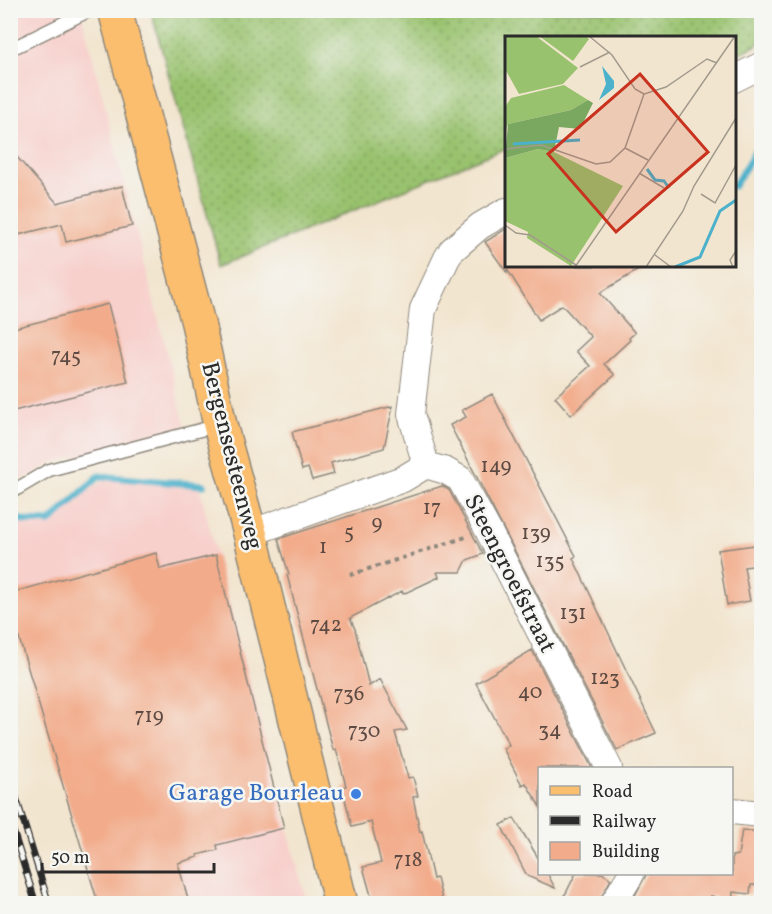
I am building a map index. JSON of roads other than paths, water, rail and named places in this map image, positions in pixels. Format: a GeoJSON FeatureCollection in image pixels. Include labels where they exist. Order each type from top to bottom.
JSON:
{"type":"FeatureCollection","features":[{"type":"Feature","properties":{"kind":"main road","name":"Bergensesteenweg"},"geometry":{"type":"LineString","coordinates":[[115,10],[198,323],[220,425],[250,533],[341,903]]}},
{"type":"Feature","properties":{"kind":"street"},"geometry":{"type":"LineString","coordinates":[[736,78],[762,64]]}},
{"type":"Feature","properties":{"kind":"street"},"geometry":{"type":"LineString","coordinates":[[250,533],[403,479],[426,465],[411,414],[423,309],[452,250],[480,226],[505,212]]}},
{"type":"Feature","properties":{"kind":"street","name":"Steengroefstraat"},"geometry":{"type":"LineString","coordinates":[[426,465],[446,471],[459,479],[488,530],[608,767]]}},
{"type":"Feature","properties":{"kind":"street"},"geometry":{"type":"LineString","coordinates":[[733,811],[762,814]]}},
{"type":"Feature","properties":{"kind":"street"},"geometry":{"type":"LineString","coordinates":[[613,903],[630,875]]}},
{"type":"Feature","properties":{"kind":"lane"},"geometry":{"type":"LineString","coordinates":[[18,46],[90,10]]}},
{"type":"Feature","properties":{"kind":"lane"},"geometry":{"type":"LineString","coordinates":[[15,490],[49,470],[220,425]]}},
{"type":"Feature","properties":{"kind":"waterway"},"geometry":{"type":"LineString","coordinates":[[736,183],[762,140]]}},
{"type":"Feature","properties":{"kind":"waterway"},"geometry":{"type":"LineString","coordinates":[[10,517],[26,521],[50,522],[99,476],[204,485]]}},
{"type":"Feature","properties":{"kind":"railway"},"geometry":{"type":"LineString","coordinates":[[10,778],[49,904]]}},
{"type":"Feature","properties":{"kind":"railway"},"geometry":{"type":"LineString","coordinates":[[10,821],[36,904]]}},
{"type":"Feature","properties":{"kind":"place","name":"Garage Bourleau"},"geometry":{"type":"Point","coordinates":[356,794]}}]}
